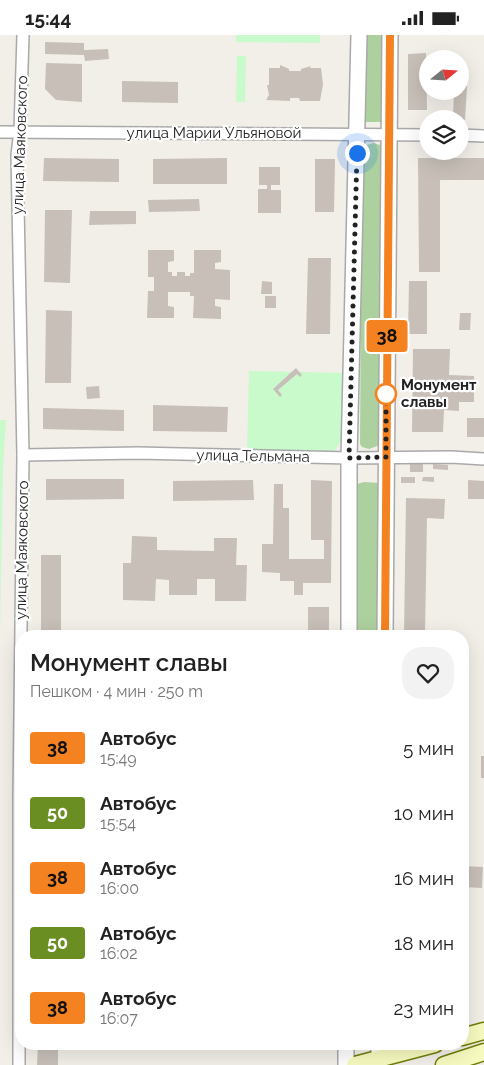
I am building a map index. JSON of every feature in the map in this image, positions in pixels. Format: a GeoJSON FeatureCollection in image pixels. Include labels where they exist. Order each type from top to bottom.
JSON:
{"type":"FeatureCollection","features":[{"type":"Feature","properties":{"kind":"main road"},"geometry":{"type":"LineString","coordinates":[[469,1035],[484,1031]]}},
{"type":"Feature","properties":{"kind":"main road"},"geometry":{"type":"LineString","coordinates":[[355,1065],[379,1056],[407,1050]]}},
{"type":"Feature","properties":{"kind":"main road"},"geometry":{"type":"LineString","coordinates":[[444,1065],[484,1052]]}},
{"type":"Feature","properties":{"kind":"street","name":"улица Маяковского"},"geometry":{"type":"LineString","coordinates":[[21,630],[23,455],[17,155],[20,131],[22,35]]}},
{"type":"Feature","properties":{"kind":"street"},"geometry":{"type":"LineString","coordinates":[[349,630],[349,458],[359,35]]}},
{"type":"Feature","properties":{"kind":"street"},"geometry":{"type":"LineString","coordinates":[[385,630],[390,35]]}},
{"type":"Feature","properties":{"kind":"street","name":"улица Марии Ульяновой"},"geometry":{"type":"LineString","coordinates":[[0,132],[419,135]]}},
{"type":"Feature","properties":{"kind":"street"},"geometry":{"type":"LineString","coordinates":[[469,135],[484,136]]}},
{"type":"Feature","properties":{"kind":"street","name":"улица Тельмана"},"geometry":{"type":"LineString","coordinates":[[23,455],[138,453],[484,459]]}},
{"type":"Feature","properties":{"kind":"street","name":"улица Маяковского"},"geometry":{"type":"LineString","coordinates":[[19,1050],[19,1065]]}},
{"type":"Feature","properties":{"kind":"street"},"geometry":{"type":"LineString","coordinates":[[346,1050],[346,1065]]}},
{"type":"Feature","properties":{"kind":"green space"},"geometry":{"type":"Polygon","coordinates":[[[236,35],[320,35],[320,43],[236,42],[236,35]]]}},
{"type":"Feature","properties":{"kind":"green space"},"geometry":{"type":"Polygon","coordinates":[[[363,35],[387,35],[387,122],[364,122],[363,35]]]}},
{"type":"Feature","properties":{"kind":"green space"},"geometry":{"type":"Polygon","coordinates":[[[237,56],[246,56],[245,102],[236,102],[237,56]]]}},
{"type":"Feature","properties":{"kind":"green space"},"geometry":{"type":"Polygon","coordinates":[[[374,143],[380,145],[385,151],[380,445],[369,449],[362,447],[360,444],[362,149],[366,145],[374,143]]]}},
{"type":"Feature","properties":{"kind":"green space"},"geometry":{"type":"Polygon","coordinates":[[[249,371],[344,373],[341,441],[332,454],[247,451],[249,371]]]}},
{"type":"Feature","properties":{"kind":"green space"},"geometry":{"type":"Polygon","coordinates":[[[0,420],[6,420],[3,469],[0,632],[0,420]]]}},
{"type":"Feature","properties":{"kind":"green space"},"geometry":{"type":"Polygon","coordinates":[[[364,482],[381,483],[379,630],[356,630],[357,484],[364,482]]]}},
{"type":"Feature","properties":{"kind":"building"},"geometry":{"type":"Polygon","coordinates":[[[45,42],[84,43],[84,50],[108,49],[109,59],[85,61],[84,55],[45,54],[45,42]]]}},
{"type":"Feature","properties":{"kind":"building"},"geometry":{"type":"Polygon","coordinates":[[[419,53],[419,100],[427,100],[427,110],[408,110],[408,54],[419,53]]]}},
{"type":"Feature","properties":{"kind":"building"},"geometry":{"type":"Polygon","coordinates":[[[46,63],[82,64],[82,102],[56,100],[45,89],[46,63]]]}},
{"type":"Feature","properties":{"kind":"building"},"geometry":{"type":"Polygon","coordinates":[[[280,65],[289,69],[289,71],[301,71],[301,69],[311,66],[310,68],[321,68],[323,84],[320,101],[300,101],[299,98],[290,98],[290,101],[266,100],[269,95],[267,85],[269,85],[269,68],[280,68],[280,65]]]}},
{"type":"Feature","properties":{"kind":"building"},"geometry":{"type":"Polygon","coordinates":[[[122,81],[178,82],[178,103],[122,102],[122,81]]]}},
{"type":"Feature","properties":{"kind":"building"},"geometry":{"type":"Polygon","coordinates":[[[454,100],[466,100],[466,110],[453,110],[454,100]]]}},
{"type":"Feature","properties":{"kind":"building"},"geometry":{"type":"Polygon","coordinates":[[[44,158],[119,159],[119,182],[43,181],[44,158]]]}},
{"type":"Feature","properties":{"kind":"building"},"geometry":{"type":"Polygon","coordinates":[[[227,158],[227,184],[153,184],[153,159],[227,158]]]}},
{"type":"Feature","properties":{"kind":"building"},"geometry":{"type":"Polygon","coordinates":[[[418,158],[419,160],[469,160],[469,158],[484,158],[484,180],[440,180],[440,272],[419,272],[418,158]]]}},
{"type":"Feature","properties":{"kind":"building"},"geometry":{"type":"Polygon","coordinates":[[[315,159],[335,159],[334,212],[315,212],[315,159]]]}},
{"type":"Feature","properties":{"kind":"building"},"geometry":{"type":"Polygon","coordinates":[[[259,167],[280,167],[280,185],[271,185],[271,190],[281,190],[281,213],[258,213],[258,189],[267,189],[267,185],[259,185],[259,167]]]}},
{"type":"Feature","properties":{"kind":"building"},"geometry":{"type":"Polygon","coordinates":[[[199,199],[200,211],[149,212],[148,200],[199,199]]]}},
{"type":"Feature","properties":{"kind":"building"},"geometry":{"type":"Polygon","coordinates":[[[45,210],[72,210],[70,283],[44,282],[45,210]]]}},
{"type":"Feature","properties":{"kind":"building"},"geometry":{"type":"Polygon","coordinates":[[[90,211],[136,211],[136,224],[89,225],[90,211]]]}},
{"type":"Feature","properties":{"kind":"building"},"geometry":{"type":"Polygon","coordinates":[[[148,250],[174,250],[174,261],[168,262],[168,272],[172,272],[172,276],[177,276],[177,272],[185,272],[185,276],[190,276],[190,273],[194,273],[194,250],[221,250],[221,262],[215,263],[215,269],[230,270],[230,300],[215,299],[215,306],[221,307],[221,319],[193,318],[194,296],[190,296],[190,292],[168,292],[168,306],[174,307],[174,318],[147,318],[148,291],[154,291],[154,277],[148,277],[148,250]]]}},
{"type":"Feature","properties":{"kind":"building"},"geometry":{"type":"Polygon","coordinates":[[[308,258],[331,258],[330,334],[306,334],[308,258]]]}},
{"type":"Feature","properties":{"kind":"building"},"geometry":{"type":"Polygon","coordinates":[[[262,281],[272,282],[272,294],[261,294],[262,281]]]}},
{"type":"Feature","properties":{"kind":"building"},"geometry":{"type":"Polygon","coordinates":[[[409,281],[427,281],[427,334],[408,334],[409,281]]]}},
{"type":"Feature","properties":{"kind":"building"},"geometry":{"type":"Polygon","coordinates":[[[265,296],[276,296],[276,308],[265,308],[265,296]]]}},
{"type":"Feature","properties":{"kind":"building"},"geometry":{"type":"Polygon","coordinates":[[[46,310],[72,311],[71,383],[45,383],[46,310]]]}},
{"type":"Feature","properties":{"kind":"building"},"geometry":{"type":"Polygon","coordinates":[[[460,313],[471,313],[470,330],[459,330],[460,313]]]}},
{"type":"Feature","properties":{"kind":"building"},"geometry":{"type":"Polygon","coordinates":[[[413,349],[450,349],[449,375],[474,376],[474,402],[459,402],[459,411],[444,410],[443,432],[412,432],[413,349]]]}},
{"type":"Feature","properties":{"kind":"building"},"geometry":{"type":"Polygon","coordinates":[[[296,368],[302,375],[300,377],[297,374],[278,390],[282,395],[280,397],[273,389],[296,368]]]}},
{"type":"Feature","properties":{"kind":"building"},"geometry":{"type":"Polygon","coordinates":[[[99,386],[100,398],[87,399],[86,387],[99,386]]]}},
{"type":"Feature","properties":{"kind":"building"},"geometry":{"type":"Polygon","coordinates":[[[153,405],[228,407],[227,432],[153,431],[153,405]]]}},
{"type":"Feature","properties":{"kind":"building"},"geometry":{"type":"Polygon","coordinates":[[[43,408],[124,410],[124,431],[43,429],[43,408]]]}},
{"type":"Feature","properties":{"kind":"building"},"geometry":{"type":"Polygon","coordinates":[[[467,418],[484,418],[484,437],[467,437],[467,418]]]}},
{"type":"Feature","properties":{"kind":"building"},"geometry":{"type":"Polygon","coordinates":[[[410,464],[423,464],[423,472],[410,472],[410,464]]]}},
{"type":"Feature","properties":{"kind":"building"},"geometry":{"type":"Polygon","coordinates":[[[433,464],[448,465],[448,470],[433,469],[433,464]]]}},
{"type":"Feature","properties":{"kind":"building"},"geometry":{"type":"Polygon","coordinates":[[[401,477],[415,477],[415,483],[401,483],[401,477]]]}},
{"type":"Feature","properties":{"kind":"building"},"geometry":{"type":"Polygon","coordinates":[[[423,477],[434,477],[434,482],[422,481],[423,477]]]}},
{"type":"Feature","properties":{"kind":"building"},"geometry":{"type":"Polygon","coordinates":[[[46,479],[124,479],[124,499],[46,500],[46,479]]]}},
{"type":"Feature","properties":{"kind":"building"},"geometry":{"type":"Polygon","coordinates":[[[253,480],[254,500],[173,501],[173,481],[253,480]]]}},
{"type":"Feature","properties":{"kind":"building"},"geometry":{"type":"Polygon","coordinates":[[[311,480],[332,481],[331,583],[303,583],[303,595],[294,595],[294,581],[280,581],[280,573],[262,572],[262,544],[273,544],[274,484],[283,484],[283,508],[289,508],[289,559],[324,559],[324,540],[311,540],[311,480]]]}},
{"type":"Feature","properties":{"kind":"building"},"geometry":{"type":"Polygon","coordinates":[[[468,480],[484,481],[484,499],[468,499],[468,480]]]}},
{"type":"Feature","properties":{"kind":"building"},"geometry":{"type":"Polygon","coordinates":[[[406,498],[445,499],[444,519],[427,518],[425,630],[404,630],[406,498]]]}},
{"type":"Feature","properties":{"kind":"building"},"geometry":{"type":"Polygon","coordinates":[[[132,536],[157,537],[157,550],[214,551],[214,538],[237,538],[236,565],[247,565],[246,601],[215,601],[215,579],[197,579],[197,595],[169,595],[169,580],[156,579],[155,601],[123,600],[123,563],[131,563],[132,536]]]}},
{"type":"Feature","properties":{"kind":"building"},"geometry":{"type":"Polygon","coordinates":[[[41,555],[61,555],[61,630],[41,630],[41,555]]]}},
{"type":"Feature","properties":{"kind":"building"},"geometry":{"type":"Polygon","coordinates":[[[308,607],[329,607],[329,630],[308,630],[308,607]]]}},
{"type":"Feature","properties":{"kind":"building"},"geometry":{"type":"Polygon","coordinates":[[[481,756],[484,756],[484,778],[481,778],[481,756]]]}},
{"type":"Feature","properties":{"kind":"building"},"geometry":{"type":"Polygon","coordinates":[[[469,866],[483,867],[482,888],[469,887],[469,866]]]}},
{"type":"Feature","properties":{"kind":"building"},"geometry":{"type":"Polygon","coordinates":[[[38,1050],[58,1050],[58,1065],[37,1065],[38,1050]]]}},
{"type":"Feature","properties":{"kind":"bus line","name":"38"},"geometry":{"type":"LineString","coordinates":[[385,630],[385,442],[390,35]]}},
{"type":"Feature","properties":{"kind":"place","name":"Монумент славы"},"geometry":{"type":"Point","coordinates":[386,394]}},
{"type":"Feature","properties":{"kind":"route"},"geometry":{"type":"LineString","coordinates":[[357,153],[349,458],[386,457],[386,394]]}}]}
